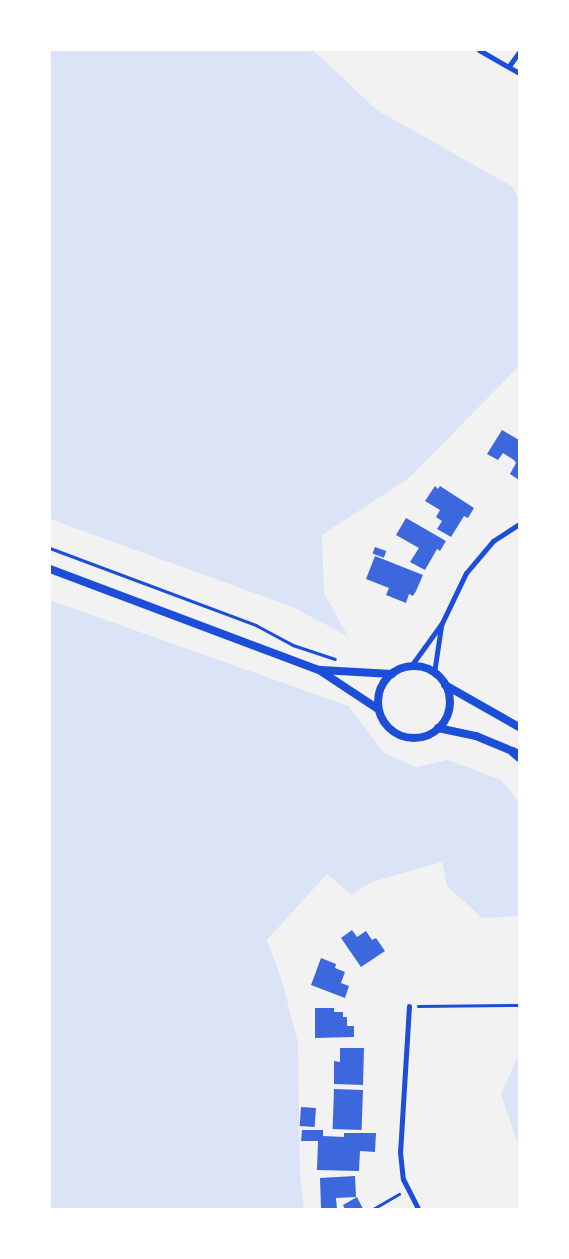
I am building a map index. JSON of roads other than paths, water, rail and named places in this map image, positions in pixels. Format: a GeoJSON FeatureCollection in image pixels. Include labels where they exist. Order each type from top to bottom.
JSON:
{"type":"FeatureCollection","features":[{"type":"Feature","properties":{"kind":"street"},"geometry":{"type":"LineString","coordinates":[[478,50],[519,73]]}},
{"type":"Feature","properties":{"kind":"street"},"geometry":{"type":"LineString","coordinates":[[509,66],[519,52]]}},
{"type":"Feature","properties":{"kind":"street"},"geometry":{"type":"LineString","coordinates":[[412,666],[442,623],[466,573],[493,541],[519,524]]}},
{"type":"Feature","properties":{"kind":"street"},"geometry":{"type":"LineString","coordinates":[[50,569],[320,670],[378,709],[387,726],[403,736],[422,737],[438,728],[449,708],[449,696],[445,685]]}},
{"type":"Feature","properties":{"kind":"street"},"geometry":{"type":"LineString","coordinates":[[434,673],[442,623]]}},
{"type":"Feature","properties":{"kind":"street"},"geometry":{"type":"LineString","coordinates":[[320,670],[392,674],[412,666],[424,667],[434,673],[445,685],[519,728]]}},
{"type":"Feature","properties":{"kind":"street"},"geometry":{"type":"LineString","coordinates":[[378,709],[380,690],[392,674]]}},
{"type":"Feature","properties":{"kind":"street"},"geometry":{"type":"LineString","coordinates":[[438,728],[476,736],[517,754]]}},
{"type":"Feature","properties":{"kind":"street"},"geometry":{"type":"LineString","coordinates":[[409,1006],[400,1152],[407,1189],[418,1209]]}}]}
